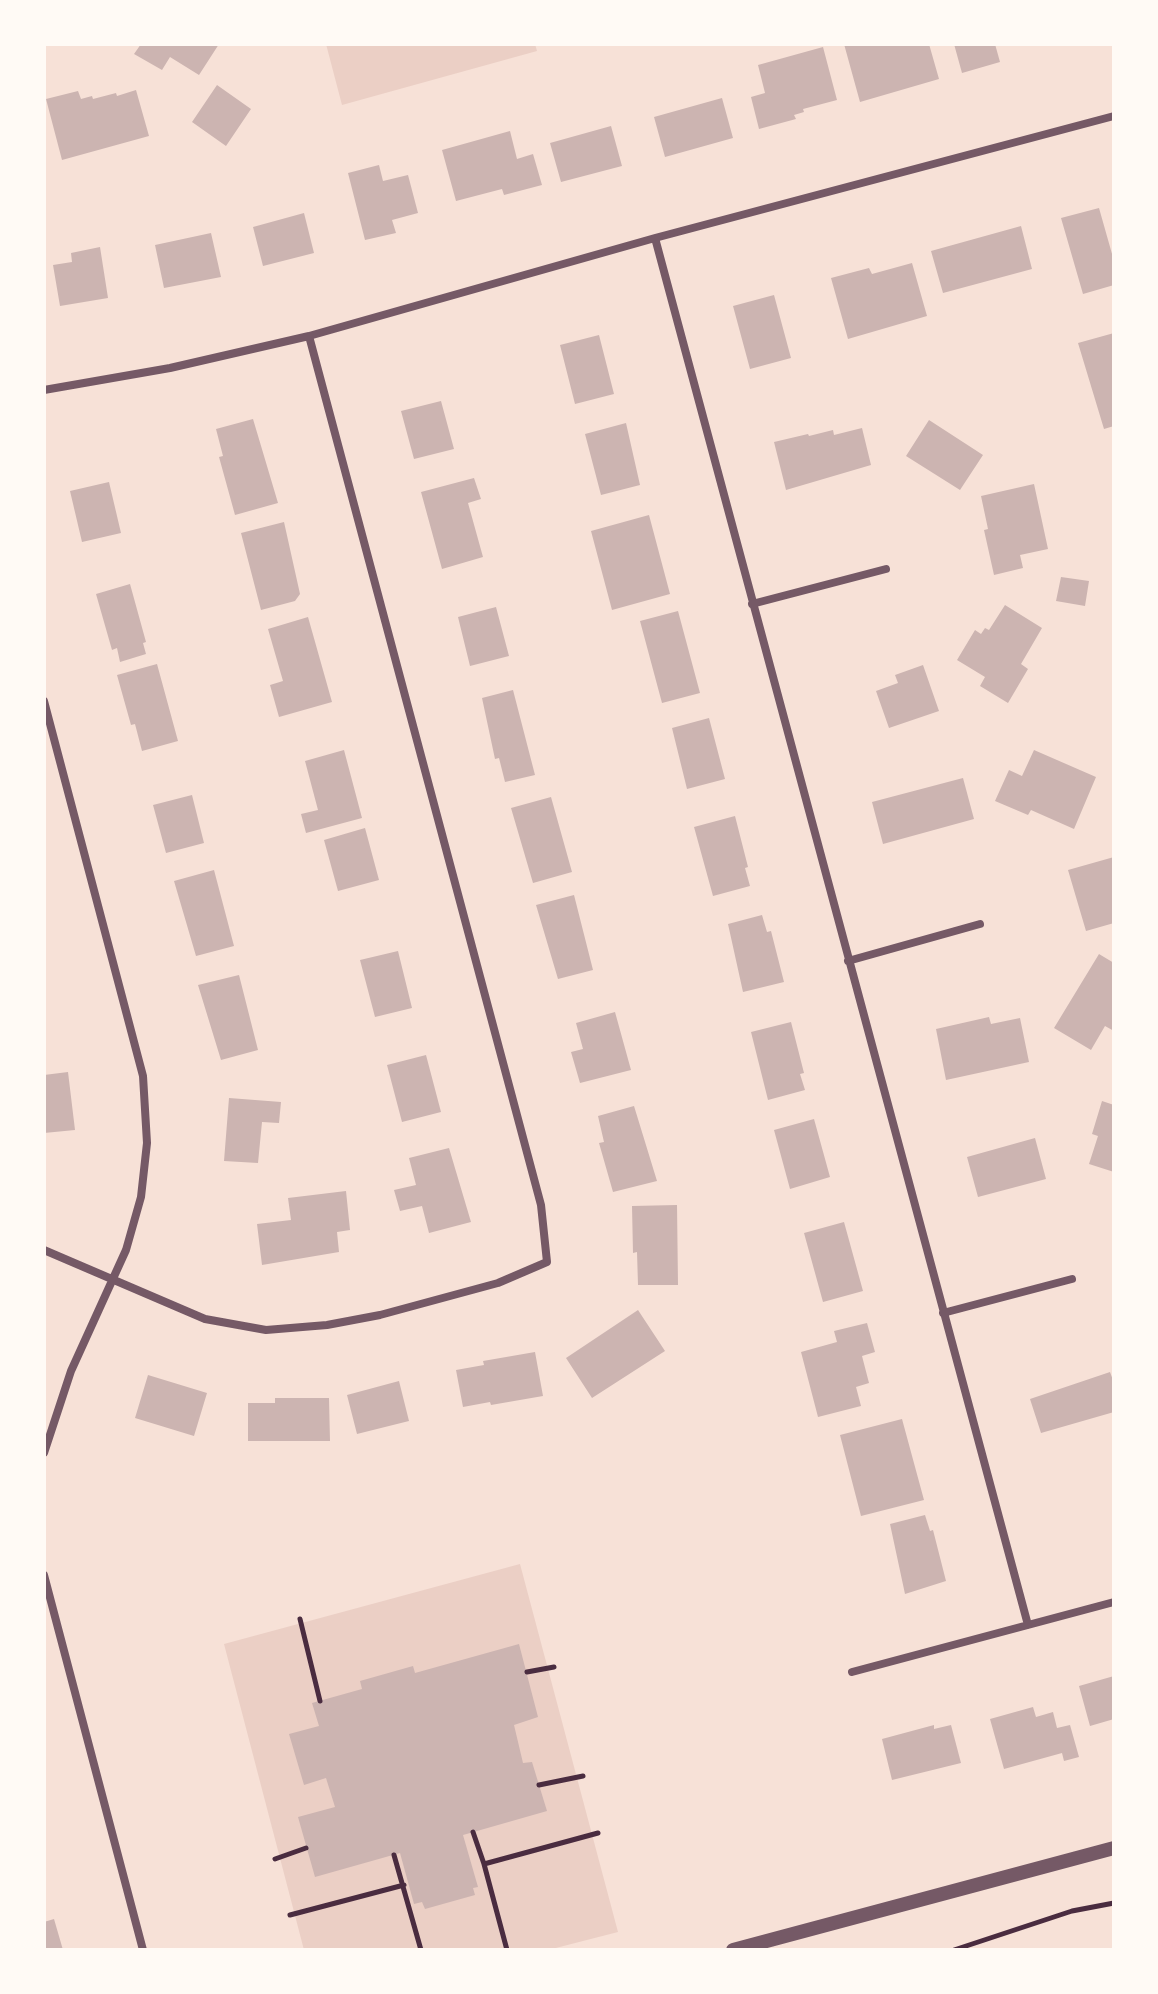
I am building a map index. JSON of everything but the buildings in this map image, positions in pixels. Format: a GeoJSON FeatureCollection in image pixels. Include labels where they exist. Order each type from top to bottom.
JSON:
{"type":"FeatureCollection","features":[{"type":"Feature","properties":{"kind":"street"},"geometry":{"type":"LineString","coordinates":[[44,390],[170,368],[309,336],[655,238],[1114,116]]}},
{"type":"Feature","properties":{"kind":"street"},"geometry":{"type":"LineString","coordinates":[[655,238],[1028,1625]]}},
{"type":"Feature","properties":{"kind":"street"},"geometry":{"type":"LineString","coordinates":[[44,1250],[205,1319],[266,1330],[327,1325],[380,1315],[498,1283],[547,1262],[541,1205],[309,336]]}},
{"type":"Feature","properties":{"kind":"street"},"geometry":{"type":"LineString","coordinates":[[752,604],[886,569]]}},
{"type":"Feature","properties":{"kind":"street"},"geometry":{"type":"LineString","coordinates":[[44,701],[47,727],[143,1076],[147,1143],[141,1197],[126,1250],[71,1371],[44,1453]]}},
{"type":"Feature","properties":{"kind":"street"},"geometry":{"type":"LineString","coordinates":[[848,961],[980,924]]}},
{"type":"Feature","properties":{"kind":"street"},"geometry":{"type":"LineString","coordinates":[[943,1313],[1072,1279]]}},
{"type":"Feature","properties":{"kind":"street"},"geometry":{"type":"LineString","coordinates":[[44,1575],[143,1950]]}},
{"type":"Feature","properties":{"kind":"street"},"geometry":{"type":"LineString","coordinates":[[852,1672],[1114,1602]]}},
{"type":"Feature","properties":{"kind":"street"},"geometry":{"type":"LineString","coordinates":[[733,1950],[1114,1848]]}},
{"type":"Feature","properties":{"kind":"path"},"geometry":{"type":"LineString","coordinates":[[300,1619],[320,1701]]}},
{"type":"Feature","properties":{"kind":"path"},"geometry":{"type":"LineString","coordinates":[[527,1672],[554,1667]]}},
{"type":"Feature","properties":{"kind":"path"},"geometry":{"type":"LineString","coordinates":[[539,1785],[583,1776]]}},
{"type":"Feature","properties":{"kind":"path"},"geometry":{"type":"LineString","coordinates":[[473,1832],[507,1950]]}},
{"type":"Feature","properties":{"kind":"path"},"geometry":{"type":"LineString","coordinates":[[484,1864],[598,1833]]}},
{"type":"Feature","properties":{"kind":"path"},"geometry":{"type":"LineString","coordinates":[[275,1859],[306,1848]]}},
{"type":"Feature","properties":{"kind":"path"},"geometry":{"type":"LineString","coordinates":[[394,1855],[421,1950]]}},
{"type":"Feature","properties":{"kind":"path"},"geometry":{"type":"LineString","coordinates":[[290,1915],[404,1885]]}},
{"type":"Feature","properties":{"kind":"path"},"geometry":{"type":"LineString","coordinates":[[954,1950],[1072,1911],[1114,1903]]}},
{"type":"Feature","properties":{"kind":"shaded area"},"geometry":{"type":"Polygon","coordinates":[[[326,44],[535,44],[537,51],[342,105],[326,44]]]}},
{"type":"Feature","properties":{"kind":"shaded area"},"geometry":{"type":"Polygon","coordinates":[[[520,1564],[618,1932],[548,1950],[304,1950],[224,1644],[520,1564]]]}}]}
